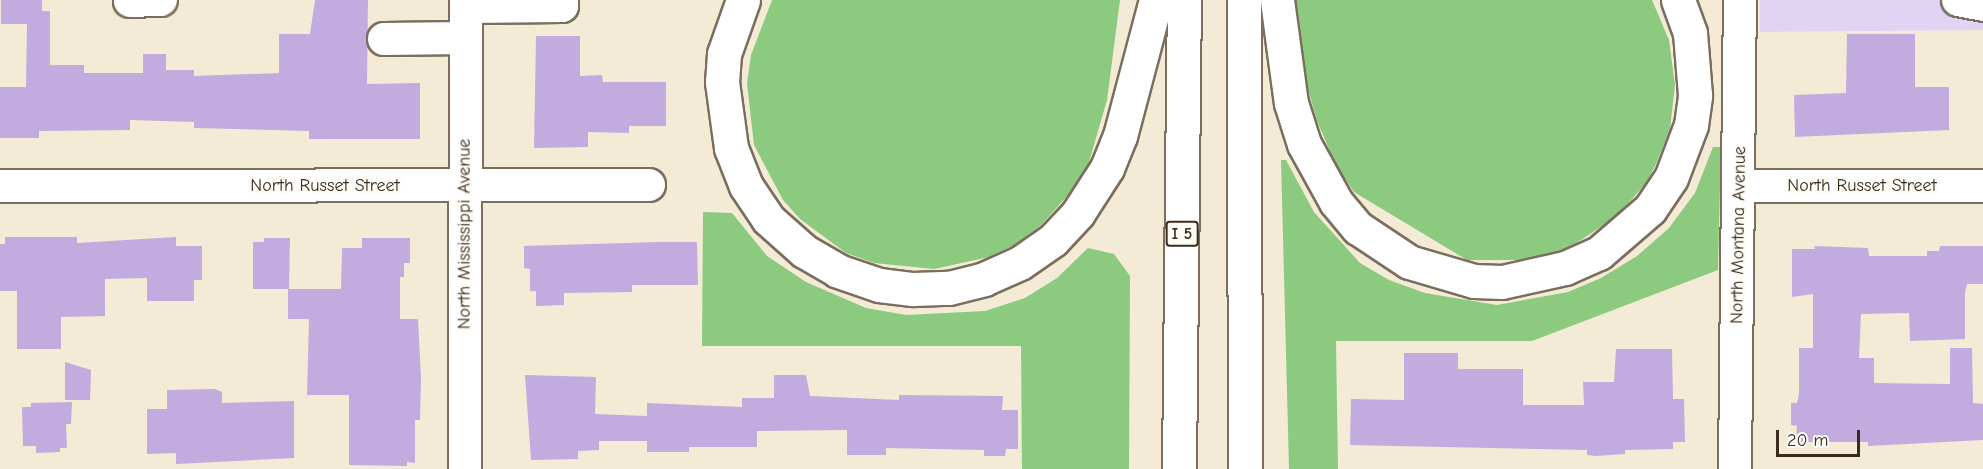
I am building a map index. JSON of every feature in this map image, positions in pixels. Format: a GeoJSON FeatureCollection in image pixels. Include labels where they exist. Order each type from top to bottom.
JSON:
{"type":"FeatureCollection","features":[{"type":"Feature","properties":{"kind":"highway"},"geometry":{"type":"LineString","coordinates":[[742,0],[724,54],[722,82],[731,148],[746,186],[768,219],[804,251],[838,271],[879,285],[913,289],[949,288],[984,279],[1020,262],[1053,240],[1078,213],[1107,168],[1120,136],[1156,0]]}},
{"type":"Feature","properties":{"kind":"highway","name":"I 5"},"geometry":{"type":"LineString","coordinates":[[1179,469],[1184,0]]}},
{"type":"Feature","properties":{"kind":"highway"},"geometry":{"type":"LineString","coordinates":[[1244,0],[1245,469]]}},
{"type":"Feature","properties":{"kind":"highway"},"geometry":{"type":"LineString","coordinates":[[1277,0],[1291,103],[1304,144],[1336,202],[1358,228],[1409,262],[1474,281],[1502,282],[1565,268],[1599,253],[1650,209],[1671,178],[1689,134],[1695,95],[1690,33],[1678,0]]}},
{"type":"Feature","properties":{"kind":"street"},"geometry":{"type":"LineString","coordinates":[[130,1],[161,0]]}},
{"type":"Feature","properties":{"kind":"street"},"geometry":{"type":"LineString","coordinates":[[466,4],[562,6],[562,0]]}},
{"type":"Feature","properties":{"kind":"street","name":"North Montana Avenue"},"geometry":{"type":"LineString","coordinates":[[1736,469],[1741,186],[1740,0]]}},
{"type":"Feature","properties":{"kind":"street"},"geometry":{"type":"LineString","coordinates":[[1958,0],[1983,5]]}},
{"type":"Feature","properties":{"kind":"street","name":"North Mississippi Avenue"},"geometry":{"type":"LineString","coordinates":[[465,469],[466,4]]}},
{"type":"Feature","properties":{"kind":"street"},"geometry":{"type":"LineString","coordinates":[[384,39],[466,38]]}},
{"type":"Feature","properties":{"kind":"street","name":"North Russet Street"},"geometry":{"type":"LineString","coordinates":[[0,186],[649,185]]}},
{"type":"Feature","properties":{"kind":"street","name":"North Russet Street"},"geometry":{"type":"LineString","coordinates":[[1741,186],[1983,186]]}},
{"type":"Feature","properties":{"kind":"shaded area"},"geometry":{"type":"Polygon","coordinates":[[[1760,0],[1983,0],[1983,30],[1760,32],[1760,0]]]}},
{"type":"Feature","properties":{"kind":"green space"},"geometry":{"type":"Polygon","coordinates":[[[772,0],[1120,0],[1107,100],[1085,176],[1041,225],[1016,244],[989,257],[934,269],[874,263],[846,253],[800,219],[783,200],[754,145],[747,83],[751,55],[772,0]]]}},
{"type":"Feature","properties":{"kind":"green space"},"geometry":{"type":"Polygon","coordinates":[[[1296,0],[1652,0],[1669,40],[1675,85],[1670,129],[1646,183],[1617,216],[1566,250],[1521,260],[1467,260],[1354,192],[1336,165],[1317,121],[1307,86],[1296,0]]]}},
{"type":"Feature","properties":{"kind":"green space"},"geometry":{"type":"Polygon","coordinates":[[[1713,147],[1721,147],[1718,270],[1532,341],[1336,341],[1338,469],[1289,469],[1281,160],[1286,160],[1314,212],[1360,263],[1389,280],[1425,293],[1497,305],[1568,292],[1601,278],[1637,256],[1669,228],[1695,193],[1713,147]]]}},
{"type":"Feature","properties":{"kind":"green space"},"geometry":{"type":"Polygon","coordinates":[[[703,212],[732,213],[767,256],[806,282],[866,308],[906,315],[985,311],[1025,298],[1057,278],[1088,248],[1114,254],[1130,276],[1129,469],[1022,469],[1021,346],[702,346],[703,212]]]}},
{"type":"Feature","properties":{"kind":"building"},"geometry":{"type":"Polygon","coordinates":[[[1,0],[42,0],[42,11],[50,11],[50,65],[84,65],[84,73],[143,73],[143,54],[166,54],[166,70],[194,70],[194,76],[279,73],[279,34],[310,34],[315,0],[368,0],[367,84],[420,83],[420,139],[309,139],[309,131],[194,128],[194,122],[130,120],[130,130],[39,131],[39,138],[0,138],[0,87],[26,87],[27,24],[1,24],[1,0]]]}},
{"type":"Feature","properties":{"kind":"building"},"geometry":{"type":"Polygon","coordinates":[[[1847,34],[1915,34],[1915,87],[1949,87],[1949,130],[1795,137],[1794,95],[1846,93],[1847,34]]]}},
{"type":"Feature","properties":{"kind":"building"},"geometry":{"type":"Polygon","coordinates":[[[536,36],[580,36],[580,76],[602,75],[603,82],[666,82],[666,126],[629,126],[629,133],[588,132],[588,147],[534,148],[536,36]]]}},
{"type":"Feature","properties":{"kind":"building"},"geometry":{"type":"Polygon","coordinates":[[[5,237],[77,237],[77,243],[176,237],[176,246],[202,246],[202,280],[194,280],[194,301],[147,301],[147,278],[105,279],[105,316],[61,317],[61,349],[17,349],[17,291],[0,291],[0,244],[5,244],[5,237]]]}},
{"type":"Feature","properties":{"kind":"building"},"geometry":{"type":"Polygon","coordinates":[[[264,238],[290,238],[289,289],[341,289],[342,248],[362,248],[362,238],[410,238],[410,263],[404,263],[404,277],[400,277],[400,319],[418,319],[421,378],[420,420],[415,420],[415,463],[407,462],[407,466],[349,465],[349,395],[307,395],[309,319],[288,319],[288,289],[253,289],[253,242],[264,242],[264,238]]]}},
{"type":"Feature","properties":{"kind":"building"},"geometry":{"type":"Polygon","coordinates":[[[697,242],[698,285],[632,285],[632,292],[564,293],[564,305],[536,306],[536,291],[530,291],[530,269],[524,268],[524,246],[697,242]]]}},
{"type":"Feature","properties":{"kind":"building"},"geometry":{"type":"Polygon","coordinates":[[[1814,246],[1868,248],[1869,256],[1927,256],[1927,251],[1939,251],[1940,246],[1983,246],[1983,284],[1967,284],[1965,293],[1965,339],[1910,341],[1909,313],[1861,314],[1859,358],[1874,358],[1874,383],[1950,384],[1950,348],[1972,348],[1973,403],[1983,404],[1983,440],[1868,446],[1868,442],[1796,442],[1797,426],[1791,425],[1791,403],[1797,403],[1799,394],[1799,348],[1813,348],[1813,294],[1792,297],[1792,249],[1815,249],[1814,246]]]}},
{"type":"Feature","properties":{"kind":"building"},"geometry":{"type":"Polygon","coordinates":[[[1616,349],[1672,349],[1673,399],[1684,399],[1685,442],[1673,442],[1673,449],[1625,450],[1625,454],[1596,456],[1587,455],[1587,450],[1350,445],[1351,399],[1404,400],[1404,353],[1458,353],[1458,369],[1523,369],[1523,405],[1584,405],[1583,382],[1614,382],[1616,349]]]}},
{"type":"Feature","properties":{"kind":"building"},"geometry":{"type":"Polygon","coordinates":[[[65,362],[91,370],[90,400],[65,400],[65,362]]]}},
{"type":"Feature","properties":{"kind":"building"},"geometry":{"type":"Polygon","coordinates":[[[525,375],[596,377],[595,414],[647,416],[647,403],[742,407],[742,398],[774,398],[774,375],[806,375],[810,396],[899,400],[899,395],[1003,396],[1002,410],[1018,410],[1018,449],[1006,449],[1005,456],[984,456],[984,450],[886,448],[886,455],[847,455],[847,430],[757,431],[757,447],[689,447],[689,452],[647,452],[647,441],[599,441],[599,450],[578,451],[578,459],[531,460],[525,375]]]}},
{"type":"Feature","properties":{"kind":"building"},"geometry":{"type":"Polygon","coordinates":[[[215,389],[222,392],[222,403],[294,401],[294,458],[176,464],[176,453],[147,454],[147,409],[167,409],[167,390],[215,389]]]}},
{"type":"Feature","properties":{"kind":"building"},"geometry":{"type":"Polygon","coordinates":[[[72,402],[71,424],[66,424],[67,448],[60,448],[60,452],[36,453],[36,446],[23,446],[22,407],[31,407],[31,403],[72,402]]]}}]}
